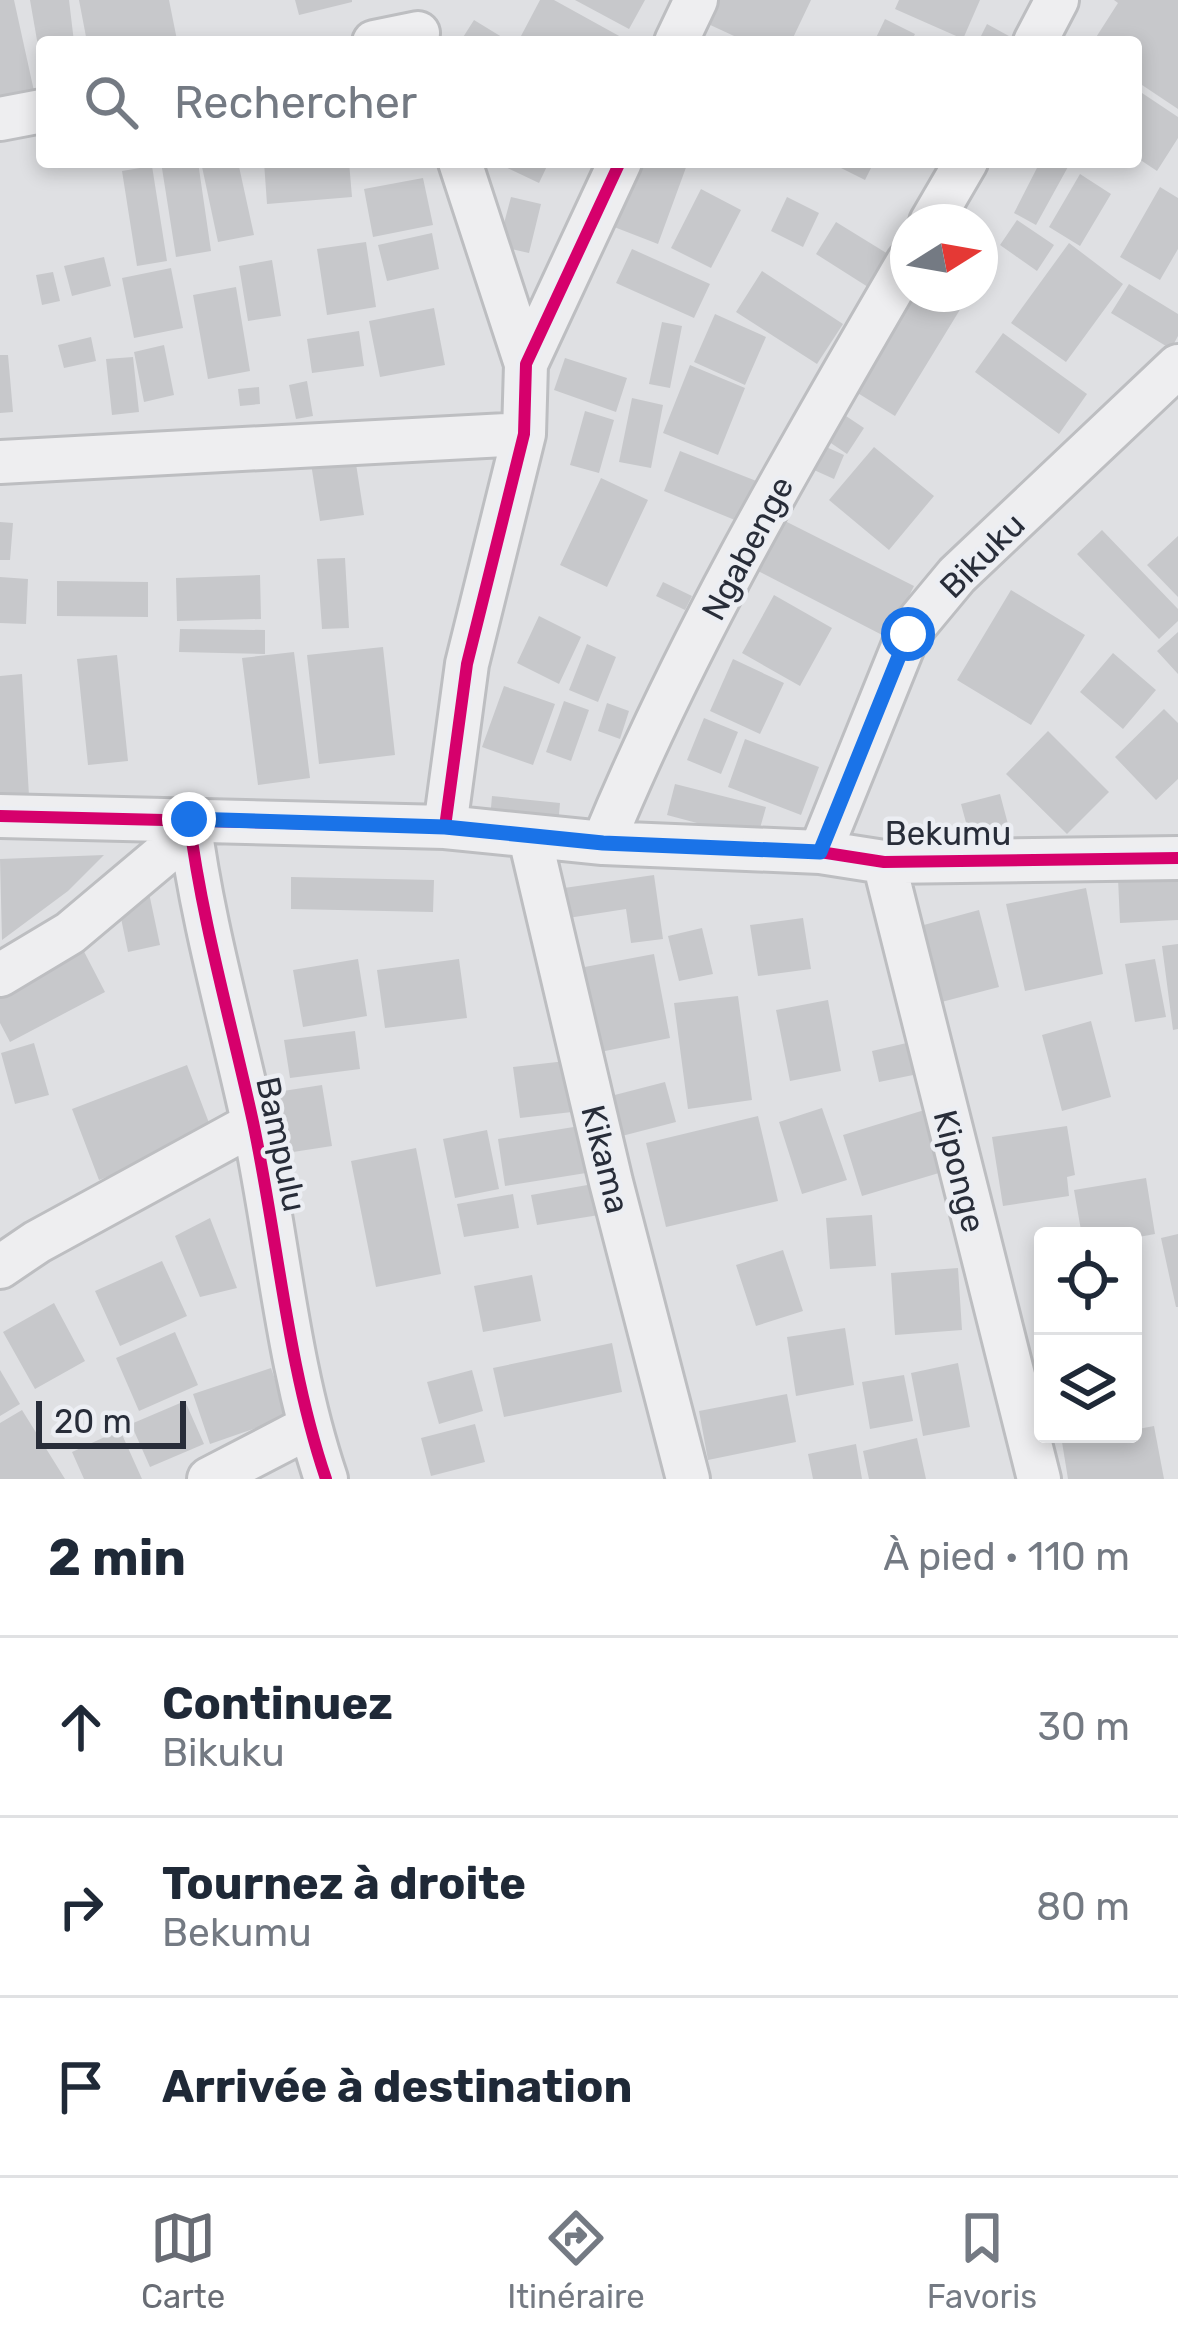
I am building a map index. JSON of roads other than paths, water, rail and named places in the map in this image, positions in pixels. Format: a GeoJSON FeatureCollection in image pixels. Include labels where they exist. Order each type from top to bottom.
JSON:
{"type":"FeatureCollection","features":[{"type":"Feature","properties":{"kind":"street"},"geometry":{"type":"LineString","coordinates":[[679,36],[696,0]]}},
{"type":"Feature","properties":{"kind":"street"},"geometry":{"type":"LineString","coordinates":[[1039,36],[1057,0]]}},
{"type":"Feature","properties":{"kind":"street"},"geometry":{"type":"LineString","coordinates":[[390,36],[418,25]]}},
{"type":"Feature","properties":{"kind":"street"},"geometry":{"type":"LineString","coordinates":[[0,119],[36,112]]}},
{"type":"Feature","properties":{"kind":"street"},"geometry":{"type":"LineString","coordinates":[[445,827],[467,664],[524,434],[526,364],[462,168]]}},
{"type":"Feature","properties":{"kind":"street"},"geometry":{"type":"LineString","coordinates":[[526,364],[617,168]]}},
{"type":"Feature","properties":{"kind":"street"},"geometry":{"type":"LineString","coordinates":[[942,204],[962,168]]}},
{"type":"Feature","properties":{"kind":"street","name":"Ngabenge"},"geometry":{"type":"LineString","coordinates":[[603,843],[657,718],[803,443],[890,293]]}},
{"type":"Feature","properties":{"kind":"street","name":"Bikuku"},"geometry":{"type":"LineString","coordinates":[[820,852],[908,634],[957,575],[1178,366]]}},
{"type":"Feature","properties":{"kind":"street"},"geometry":{"type":"LineString","coordinates":[[0,462],[524,434]]}},
{"type":"Feature","properties":{"kind":"street","name":"Bekumu"},"geometry":{"type":"LineString","coordinates":[[0,816],[189,825],[445,827],[603,843],[820,852],[884,862],[1178,858]]}},
{"type":"Feature","properties":{"kind":"street"},"geometry":{"type":"LineString","coordinates":[[0,974],[70,933],[189,825]]}},
{"type":"Feature","properties":{"kind":"street","name":"Bampulu"},"geometry":{"type":"LineString","coordinates":[[189,825],[215,967],[253,1124],[308,1427],[326,1479]]}},
{"type":"Feature","properties":{"kind":"street","name":"Kikama"},"geometry":{"type":"LineString","coordinates":[[530,838],[611,1182],[688,1479]]}},
{"type":"Feature","properties":{"kind":"street","name":"Kiponge"},"geometry":{"type":"LineString","coordinates":[[884,862],[1039,1479]]}},
{"type":"Feature","properties":{"kind":"street"},"geometry":{"type":"LineString","coordinates":[[0,1267],[253,1124]]}},
{"type":"Feature","properties":{"kind":"street"},"geometry":{"type":"LineString","coordinates":[[209,1479],[308,1427]]}}]}
